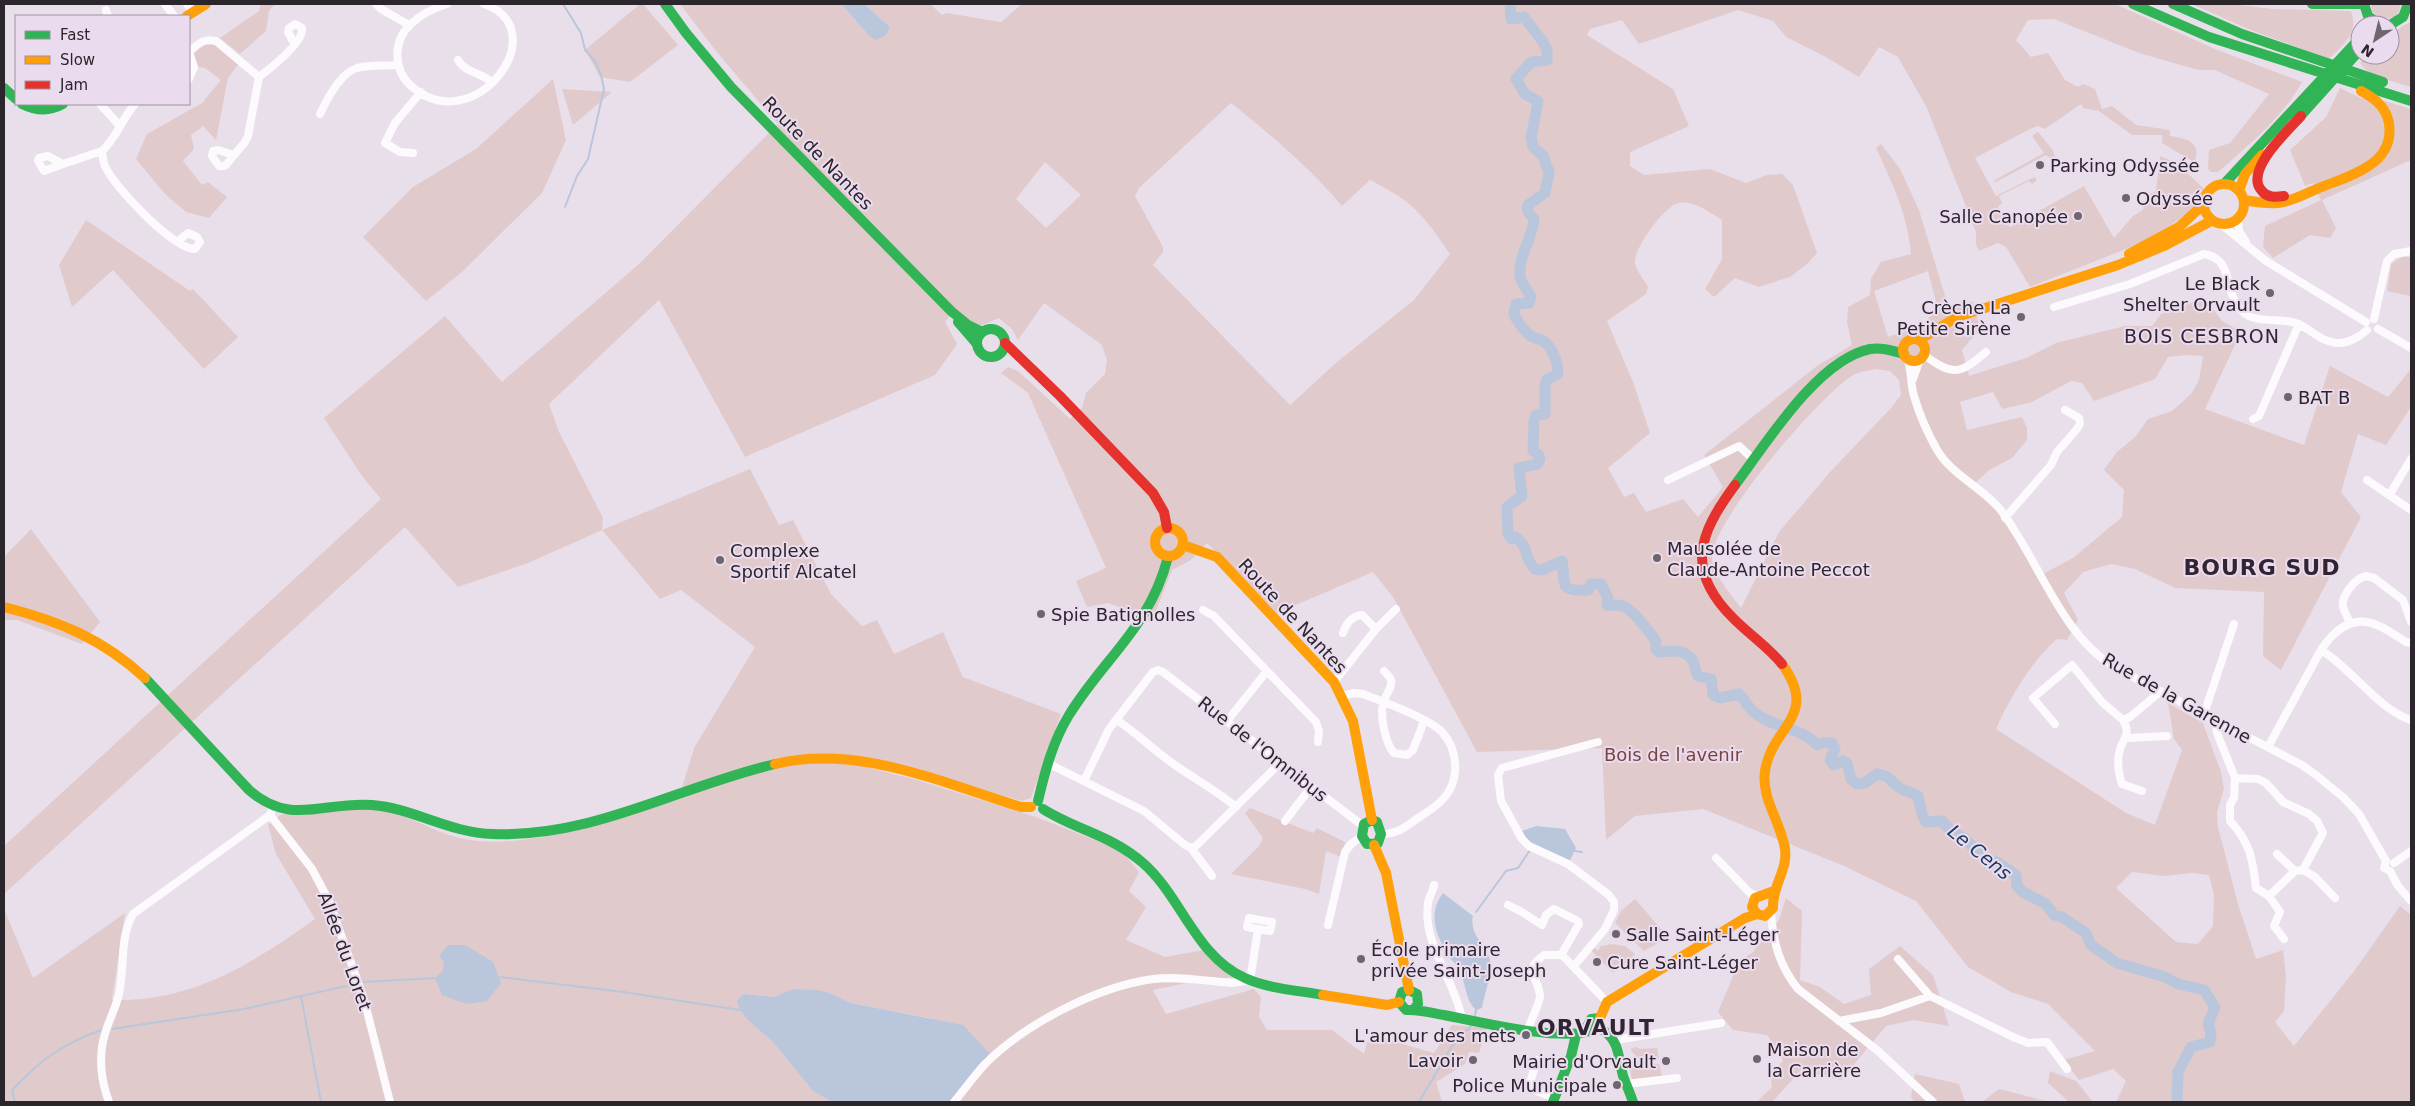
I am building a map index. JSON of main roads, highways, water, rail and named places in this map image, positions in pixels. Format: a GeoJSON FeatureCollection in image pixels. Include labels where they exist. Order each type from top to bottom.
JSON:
{"type":"FeatureCollection","features":[{"type":"Feature","properties":{"kind":"main road"},"geometry":{"type":"LineString","coordinates":[[189,11],[206,4]]}},
{"type":"Feature","properties":{"kind":"main road","name":"Route de Nantes"},"geometry":{"type":"LineString","coordinates":[[665,4],[726,80],[906,268],[966,325],[982,332]]}},
{"type":"Feature","properties":{"kind":"main road"},"geometry":{"type":"LineString","coordinates":[[2133,4],[2209,37],[2411,101]]}},
{"type":"Feature","properties":{"kind":"main road"},"geometry":{"type":"LineString","coordinates":[[2173,4],[2258,40],[2411,91]]}},
{"type":"Feature","properties":{"kind":"main road"},"geometry":{"type":"LineString","coordinates":[[2312,4],[2365,7]]}},
{"type":"Feature","properties":{"kind":"main road"},"geometry":{"type":"LineString","coordinates":[[2068,281],[2153,242],[2197,213],[2204,204],[2209,190],[2216,185],[2224,183],[2310,100],[2350,57]]}},
{"type":"Feature","properties":{"kind":"main road"},"geometry":{"type":"LineString","coordinates":[[2310,100],[2301,116],[2259,165],[2256,183],[2260,190],[2273,197],[2314,190],[2372,164],[2383,154],[2391,136],[2388,116],[2380,103],[2368,94],[2340,83],[2332,76]]}},
{"type":"Feature","properties":{"kind":"main road"},"geometry":{"type":"LineString","coordinates":[[4,88],[15,98]]}},
{"type":"Feature","properties":{"kind":"main road"},"geometry":{"type":"LineString","coordinates":[[24,105],[35,110],[48,111],[61,105]]}},
{"type":"Feature","properties":{"kind":"main road"},"geometry":{"type":"LineString","coordinates":[[2204,204],[2206,214],[2211,221],[2222,226],[2238,219],[2244,208],[2242,196],[2245,174],[2301,116]]}},
{"type":"Feature","properties":{"kind":"main road"},"geometry":{"type":"LineString","coordinates":[[2224,183],[2242,196],[2262,205],[2280,204],[2310,194],[2314,190]]}},
{"type":"Feature","properties":{"kind":"main road"},"geometry":{"type":"LineString","coordinates":[[1884,348],[1913,360],[1922,351],[1933,334],[1957,317],[2146,254],[2211,221]]}},
{"type":"Feature","properties":{"kind":"main road","name":"Route de Nantes"},"geometry":{"type":"LineString","coordinates":[[956,316],[958,323],[976,344]]}},
{"type":"Feature","properties":{"kind":"main road"},"geometry":{"type":"LineString","coordinates":[[996,330],[1003,336],[1005,343],[1004,349],[993,357],[984,356],[976,344],[982,332],[996,330]]}},
{"type":"Feature","properties":{"kind":"main road"},"geometry":{"type":"LineString","coordinates":[[1600,1018],[1607,1002],[1745,918],[1763,904],[1781,876],[1785,852],[1783,838],[1766,793],[1764,782],[1765,770],[1770,756],[1791,723],[1798,701],[1797,689],[1784,665],[1717,602],[1710,591],[1702,570],[1703,541],[1709,524],[1754,460],[1800,400],[1820,380],[1851,357],[1864,350],[1884,348],[1906,342],[1911,338],[1922,351]]}},
{"type":"Feature","properties":{"kind":"main road"},"geometry":{"type":"LineString","coordinates":[[1906,342],[1906,356]]}},
{"type":"Feature","properties":{"kind":"main road"},"geometry":{"type":"LineString","coordinates":[[1005,343],[1034,369],[1152,492],[1164,512],[1167,528]]}},
{"type":"Feature","properties":{"kind":"main road"},"geometry":{"type":"LineString","coordinates":[[998,355],[1013,359],[1034,369]]}},
{"type":"Feature","properties":{"kind":"main road"},"geometry":{"type":"LineString","coordinates":[[1167,528],[1180,532],[1184,545],[1176,555],[1168,557],[1160,554],[1155,543],[1160,532],[1167,528]]}},
{"type":"Feature","properties":{"kind":"main road","name":"Route de Nantes"},"geometry":{"type":"LineString","coordinates":[[1184,545],[1216,557],[1334,682],[1353,721],[1371,806],[1365,827]]}},
{"type":"Feature","properties":{"kind":"main road"},"geometry":{"type":"LineString","coordinates":[[1037,805],[1047,763],[1058,734],[1070,713],[1130,637],[1146,612],[1156,594],[1168,557]]}},
{"type":"Feature","properties":{"kind":"main road"},"geometry":{"type":"LineString","coordinates":[[4,607],[61,623],[101,642],[122,657],[162,693],[234,775],[271,811],[372,805],[407,813],[442,826],[472,833],[522,833],[568,827],[632,811],[759,766],[786,760],[818,758],[883,764],[1021,807],[1037,805],[1102,836],[1149,868],[1166,887],[1208,950],[1230,969],[1248,979],[1264,985],[1366,1002],[1387,1005],[1399,1002]]}},
{"type":"Feature","properties":{"kind":"main road"},"geometry":{"type":"LineString","coordinates":[[1377,822],[1381,834],[1378,843],[1374,845],[1366,844],[1365,827],[1377,822]]}},
{"type":"Feature","properties":{"kind":"main road"},"geometry":{"type":"LineString","coordinates":[[1374,845],[1386,873],[1409,990]]}},
{"type":"Feature","properties":{"kind":"main road"},"geometry":{"type":"LineString","coordinates":[[1409,990],[1400,995],[1399,1002],[1403,1008],[1416,1005],[1428,1011],[1469,1020],[1528,1029],[1576,1036],[1590,1031],[1597,1034],[1603,1030],[1604,1023],[1600,1018]]}},
{"type":"Feature","properties":{"kind":"main road"},"geometry":{"type":"LineString","coordinates":[[1409,990],[1417,994],[1416,1005]]}},
{"type":"Feature","properties":{"kind":"main road"},"geometry":{"type":"LineString","coordinates":[[1590,1031],[1588,1025],[1591,1020],[1600,1018]]}},
{"type":"Feature","properties":{"kind":"main road"},"geometry":{"type":"LineString","coordinates":[[1603,1030],[1615,1040],[1626,1084],[1633,1102]]}},
{"type":"Feature","properties":{"kind":"main road"},"geometry":{"type":"LineString","coordinates":[[1553,1100],[1571,1056],[1576,1036]]}},
{"type":"Feature","properties":{"kind":"water"},"geometry":{"type":"Polygon","coordinates":[[[845,4],[864,4],[890,27],[886,35],[876,40],[873,38],[843,6],[845,4]]]}},
{"type":"Feature","properties":{"kind":"water"},"geometry":{"type":"Polygon","coordinates":[[[1536,826],[1565,829],[1576,848],[1569,862],[1529,842],[1522,831],[1536,826]]]}},
{"type":"Feature","properties":{"kind":"water"},"geometry":{"type":"Polygon","coordinates":[[[1443,893],[1473,916],[1472,923],[1475,934],[1490,960],[1489,977],[1482,1008],[1476,1010],[1470,1002],[1460,971],[1448,955],[1435,924],[1436,908],[1443,893]]]}},
{"type":"Feature","properties":{"kind":"water"},"geometry":{"type":"Polygon","coordinates":[[[448,945],[465,945],[493,962],[501,983],[487,1001],[466,1004],[442,995],[435,978],[443,971],[444,962],[439,956],[448,945]]]}},
{"type":"Feature","properties":{"kind":"water"},"geometry":{"type":"Polygon","coordinates":[[[793,989],[827,992],[851,1003],[963,1025],[990,1054],[950,1102],[832,1102],[813,1091],[772,1041],[747,1019],[740,1010],[737,1000],[744,994],[774,997],[793,989]]]}},
{"type":"Feature","properties":{"kind":"waterway"},"geometry":{"type":"LineString","coordinates":[[563,4],[581,33],[585,50],[595,61],[604,89],[588,159],[577,176],[565,207]]}},
{"type":"Feature","properties":{"kind":"waterway","name":"Le Cens"},"geometry":{"type":"LineString","coordinates":[[1510,4],[1511,19],[1524,17],[1547,50],[1547,60],[1531,62],[1516,79],[1525,94],[1538,101],[1531,138],[1533,147],[1543,156],[1549,172],[1545,193],[1528,205],[1528,211],[1534,219],[1521,261],[1520,278],[1531,297],[1529,303],[1516,304],[1514,315],[1528,334],[1549,346],[1555,358],[1558,371],[1557,375],[1547,379],[1545,385],[1545,414],[1536,415],[1534,420],[1533,451],[1539,455],[1540,459],[1538,464],[1519,468],[1522,496],[1507,507],[1508,534],[1512,539],[1515,537],[1520,541],[1531,565],[1535,569],[1542,570],[1562,561],[1564,581],[1568,588],[1572,590],[1588,590],[1591,584],[1601,584],[1608,598],[1607,605],[1621,605],[1632,612],[1656,641],[1656,649],[1659,652],[1678,651],[1690,657],[1698,676],[1711,679],[1713,695],[1720,698],[1739,694],[1752,710],[1761,717],[1803,734],[1817,745],[1832,743],[1835,749],[1830,760],[1834,765],[1843,761],[1847,763],[1851,779],[1857,784],[1865,783],[1877,774],[1888,778],[1900,788],[1918,796],[1926,822],[1942,821],[1951,831],[1964,838],[1983,857],[1997,862],[2016,875],[2017,886],[2023,892],[2046,904],[2054,915],[2062,917],[2086,933],[2091,945],[2117,963],[2165,977],[2178,984],[2204,990],[2215,1007],[2208,1024],[2211,1033],[2210,1042],[2191,1047],[2178,1072],[2177,1102]]}},
{"type":"Feature","properties":{"kind":"waterway"},"geometry":{"type":"LineString","coordinates":[[1476,912],[1506,871],[1518,868],[1530,850]]}},
{"type":"Feature","properties":{"kind":"waterway"},"geometry":{"type":"LineString","coordinates":[[1575,851],[1582,852]]}},
{"type":"Feature","properties":{"kind":"waterway"},"geometry":{"type":"LineString","coordinates":[[499,977],[623,992],[740,1010]]}},
{"type":"Feature","properties":{"kind":"waterway"},"geometry":{"type":"LineString","coordinates":[[362,982],[435,978]]}},
{"type":"Feature","properties":{"kind":"waterway"},"geometry":{"type":"LineString","coordinates":[[112,1029],[244,1009],[355,984]]}},
{"type":"Feature","properties":{"kind":"waterway"},"geometry":{"type":"LineString","coordinates":[[301,996],[321,1102]]}},
{"type":"Feature","properties":{"kind":"waterway"},"geometry":{"type":"LineString","coordinates":[[1475,1015],[1476,1010]]}},
{"type":"Feature","properties":{"kind":"waterway"},"geometry":{"type":"LineString","coordinates":[[1419,1102],[1452,1046],[1471,1026]]}},
{"type":"Feature","properties":{"kind":"waterway"},"geometry":{"type":"LineString","coordinates":[[15,1102],[12,1090],[43,1061],[74,1041],[101,1030]]}},
{"type":"Feature","properties":{"kind":"place","name":"Parking Odyssée"},"geometry":{"type":"Point","coordinates":[2040,165]}},
{"type":"Feature","properties":{"kind":"place","name":"Odyssée"},"geometry":{"type":"Point","coordinates":[2126,198]}},
{"type":"Feature","properties":{"kind":"place","name":"Salle Canopée"},"geometry":{"type":"Point","coordinates":[2078,216]}},
{"type":"Feature","properties":{"kind":"place","name":"Le Black Shelter Orvault"},"geometry":{"type":"Point","coordinates":[2270,293]}},
{"type":"Feature","properties":{"kind":"place","name":"Crèche La Petite Sirène"},"geometry":{"type":"Point","coordinates":[2021,317]}},
{"type":"Feature","properties":{"kind":"place","name":"BAT B"},"geometry":{"type":"Point","coordinates":[2288,397]}},
{"type":"Feature","properties":{"kind":"place","name":"Mausolée de Claude-Antoine Peccot"},"geometry":{"type":"Point","coordinates":[1657,558]}},
{"type":"Feature","properties":{"kind":"place","name":"Complexe Sportif Alcatel"},"geometry":{"type":"Point","coordinates":[720,560]}},
{"type":"Feature","properties":{"kind":"place","name":"Spie Batignolles"},"geometry":{"type":"Point","coordinates":[1041,614]}},
{"type":"Feature","properties":{"kind":"place","name":"Salle Saint-Léger"},"geometry":{"type":"Point","coordinates":[1616,934]}},
{"type":"Feature","properties":{"kind":"place","name":"École primaire privée Saint-Joseph"},"geometry":{"type":"Point","coordinates":[1361,959]}},
{"type":"Feature","properties":{"kind":"place","name":"Cure Saint-Léger"},"geometry":{"type":"Point","coordinates":[1597,962]}},
{"type":"Feature","properties":{"kind":"place","name":"L'amour des mets"},"geometry":{"type":"Point","coordinates":[1526,1035]}},
{"type":"Feature","properties":{"kind":"place","name":"Maison de la Carrière"},"geometry":{"type":"Point","coordinates":[1757,1059]}},
{"type":"Feature","properties":{"kind":"place","name":"Lavoir"},"geometry":{"type":"Point","coordinates":[1473,1060]}},
{"type":"Feature","properties":{"kind":"place","name":"Mairie d'Orvault"},"geometry":{"type":"Point","coordinates":[1666,1061]}},
{"type":"Feature","properties":{"kind":"place","name":"Police Municipale"},"geometry":{"type":"Point","coordinates":[1617,1085]}},
{"type":"Feature","properties":{"kind":"district","name":"BOIS CESBRON"},"geometry":{"type":"Point","coordinates":[2202,336]}},
{"type":"Feature","properties":{"kind":"district","name":"BOURG SUD"},"geometry":{"type":"Point","coordinates":[2262,567]}},
{"type":"Feature","properties":{"kind":"district","name":"ORVAULT"},"geometry":{"type":"Point","coordinates":[1596,1027]}},
{"type":"Feature","properties":{"kind":"park label","name":"Bois de l'avenir"},"geometry":{"type":"Point","coordinates":[1673,754]}}]}
